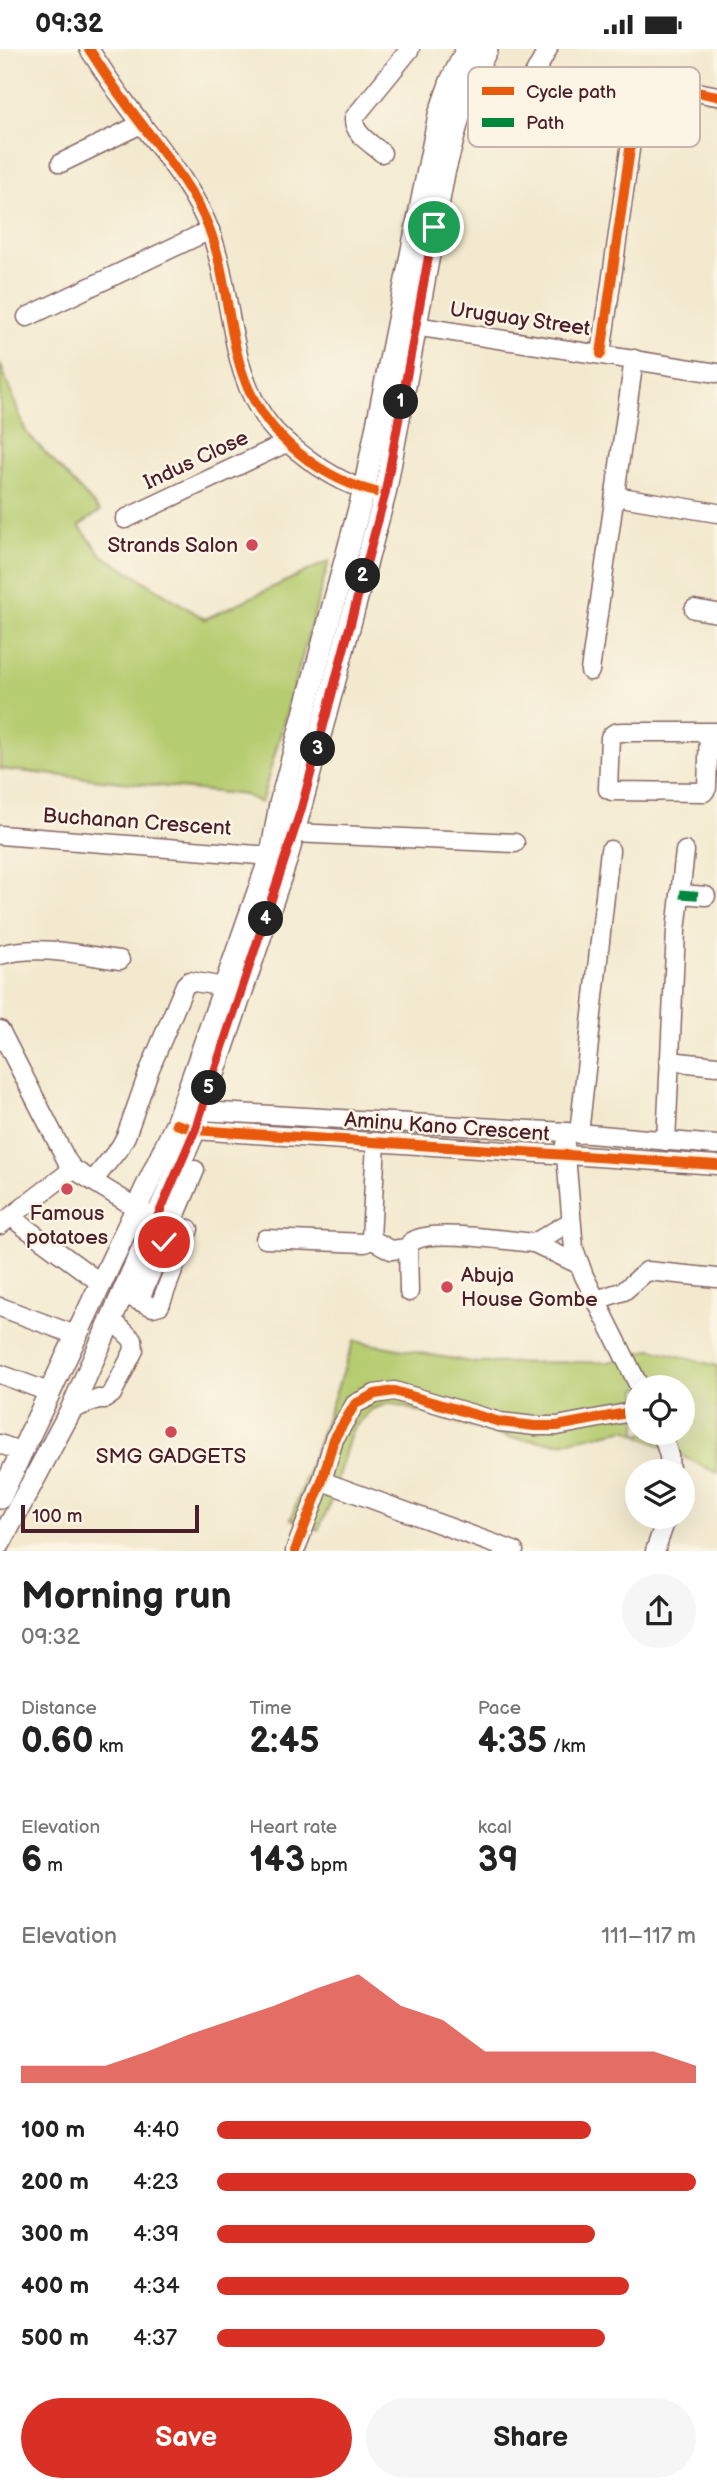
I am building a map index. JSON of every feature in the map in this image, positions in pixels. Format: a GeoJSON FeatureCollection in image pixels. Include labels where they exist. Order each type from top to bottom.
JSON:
{"type":"FeatureCollection","features":[{"type":"Feature","properties":{"kind":"main road"},"geometry":{"type":"LineString","coordinates":[[0,1543],[71,1410],[112,1320],[131,1298],[157,1233],[225,987],[279,856],[294,833],[385,494],[439,115],[451,81],[467,49]]}},
{"type":"Feature","properties":{"kind":"main road"},"geometry":{"type":"LineString","coordinates":[[478,67],[487,49]]}},
{"type":"Feature","properties":{"kind":"main road"},"geometry":{"type":"LineString","coordinates":[[0,1498],[137,1209],[189,1117],[279,856],[280,804],[468,87]]}},
{"type":"Feature","properties":{"kind":"street"},"geometry":{"type":"LineString","coordinates":[[89,49],[180,175],[210,230],[226,290],[242,374],[273,429],[286,443],[322,469],[364,490],[385,494]]}},
{"type":"Feature","properties":{"kind":"street"},"geometry":{"type":"LineString","coordinates":[[382,153],[357,131],[354,118],[410,49]]}},
{"type":"Feature","properties":{"kind":"street"},"geometry":{"type":"LineString","coordinates":[[538,67],[548,49]]}},
{"type":"Feature","properties":{"kind":"street"},"geometry":{"type":"LineString","coordinates":[[61,163],[141,124]]}},
{"type":"Feature","properties":{"kind":"street"},"geometry":{"type":"LineString","coordinates":[[601,354],[630,147]]}},
{"type":"Feature","properties":{"kind":"street"},"geometry":{"type":"LineString","coordinates":[[27,317],[210,230]]}},
{"type":"Feature","properties":{"kind":"street","name":"Uruguay Street"},"geometry":{"type":"LineString","coordinates":[[407,325],[717,373]]}},
{"type":"Feature","properties":{"kind":"street"},"geometry":{"type":"LineString","coordinates":[[590,671],[634,359]]}},
{"type":"Feature","properties":{"kind":"street","name":"Indus Close"},"geometry":{"type":"LineString","coordinates":[[125,519],[286,443]]}},
{"type":"Feature","properties":{"kind":"street"},"geometry":{"type":"LineString","coordinates":[[615,496],[717,513]]}},
{"type":"Feature","properties":{"kind":"street"},"geometry":{"type":"LineString","coordinates":[[694,609],[717,613]]}},
{"type":"Feature","properties":{"kind":"street"},"geometry":{"type":"LineString","coordinates":[[713,732],[707,788],[704,792],[608,789],[610,737],[613,734],[713,732]]}},
{"type":"Feature","properties":{"kind":"street"},"geometry":{"type":"LineString","coordinates":[[294,833],[515,843]]}},
{"type":"Feature","properties":{"kind":"street","name":"Buchanan Crescent"},"geometry":{"type":"LineString","coordinates":[[0,835],[279,856]]}},
{"type":"Feature","properties":{"kind":"street"},"geometry":{"type":"LineString","coordinates":[[610,850],[572,1133],[565,1154],[572,1238],[580,1265],[634,1375]]}},
{"type":"Feature","properties":{"kind":"street"},"geometry":{"type":"LineString","coordinates":[[666,1141],[668,1062],[685,851]]}},
{"type":"Feature","properties":{"kind":"street"},"geometry":{"type":"LineString","coordinates":[[680,894],[706,896]]}},
{"type":"Feature","properties":{"kind":"street"},"geometry":{"type":"LineString","coordinates":[[0,955],[15,951],[40,950],[120,960]]}},
{"type":"Feature","properties":{"kind":"street"},"geometry":{"type":"LineString","coordinates":[[93,1181],[126,1136],[149,1071],[185,985],[189,981],[200,981],[225,987]]}},
{"type":"Feature","properties":{"kind":"street"},"geometry":{"type":"LineString","coordinates":[[2,1041],[66,1161],[73,1169],[137,1209],[157,1233],[195,1170]]}},
{"type":"Feature","properties":{"kind":"street"},"geometry":{"type":"LineString","coordinates":[[668,1062],[717,1066]]}},
{"type":"Feature","properties":{"kind":"street","name":"Aminu Kano Crescent"},"geometry":{"type":"LineString","coordinates":[[189,1117],[572,1133],[717,1145]]}},
{"type":"Feature","properties":{"kind":"street","name":"Aminu Kano Crescent"},"geometry":{"type":"LineString","coordinates":[[189,1117],[376,1142],[717,1165]]}},
{"type":"Feature","properties":{"kind":"street"},"geometry":{"type":"LineString","coordinates":[[371,1239],[376,1142]]}},
{"type":"Feature","properties":{"kind":"street"},"geometry":{"type":"LineString","coordinates":[[0,1225],[73,1169]]}},
{"type":"Feature","properties":{"kind":"street"},"geometry":{"type":"LineString","coordinates":[[534,1243],[570,1222]]}},
{"type":"Feature","properties":{"kind":"street"},"geometry":{"type":"LineString","coordinates":[[19,1223],[102,1284]]}},
{"type":"Feature","properties":{"kind":"street"},"geometry":{"type":"LineString","coordinates":[[131,1298],[153,1307],[160,1305],[189,1229]]}},
{"type":"Feature","properties":{"kind":"street"},"geometry":{"type":"LineString","coordinates":[[409,1292],[408,1248],[416,1238],[435,1235],[534,1243],[580,1265]]}},
{"type":"Feature","properties":{"kind":"street"},"geometry":{"type":"LineString","coordinates":[[265,1239],[365,1243],[371,1239]]}},
{"type":"Feature","properties":{"kind":"street"},"geometry":{"type":"LineString","coordinates":[[371,1239],[391,1250],[408,1248]]}},
{"type":"Feature","properties":{"kind":"street"},"geometry":{"type":"LineString","coordinates":[[596,1300],[624,1291],[647,1272],[717,1278]]}},
{"type":"Feature","properties":{"kind":"street"},"geometry":{"type":"LineString","coordinates":[[0,1307],[78,1336]]}},
{"type":"Feature","properties":{"kind":"street"},"geometry":{"type":"LineString","coordinates":[[71,1410],[98,1399],[105,1399],[112,1394],[134,1350],[133,1341],[112,1320]]}},
{"type":"Feature","properties":{"kind":"street"},"geometry":{"type":"LineString","coordinates":[[0,1374],[51,1393]]}},
{"type":"Feature","properties":{"kind":"street"},"geometry":{"type":"LineString","coordinates":[[295,1551],[322,1481],[334,1439],[355,1404],[374,1394],[394,1391],[500,1422],[535,1426],[557,1426],[625,1413]]}},
{"type":"Feature","properties":{"kind":"street"},"geometry":{"type":"LineString","coordinates":[[0,1444],[22,1453]]}},
{"type":"Feature","properties":{"kind":"street"},"geometry":{"type":"LineString","coordinates":[[322,1481],[474,1544],[514,1551]]}},
{"type":"Feature","properties":{"kind":"street"},"geometry":{"type":"LineString","coordinates":[[655,1551],[663,1529]]}},
{"type":"Feature","properties":{"kind":"green space"},"geometry":{"type":"Polygon","coordinates":[[[0,363],[26,432],[100,511],[79,526],[102,555],[205,619],[329,561],[261,803],[245,795],[0,769],[0,363]]]}},
{"type":"Feature","properties":{"kind":"green space"},"geometry":{"type":"Polygon","coordinates":[[[354,1341],[476,1363],[609,1362],[652,1349],[717,1366],[717,1473],[695,1462],[695,1459],[688,1459],[659,1445],[695,1445],[695,1375],[625,1375],[625,1429],[560,1443],[510,1438],[390,1403],[372,1409],[352,1430],[328,1509],[318,1530],[291,1519],[354,1341]]]}},
{"type":"Feature","properties":{"kind":"marked path"},"geometry":{"type":"LineString","coordinates":[[680,894],[706,896]]}},
{"type":"Feature","properties":{"kind":"cycle path"},"geometry":{"type":"LineString","coordinates":[[89,49],[120,96],[172,164],[203,214],[216,248],[242,372],[251,395],[264,416],[297,452],[317,466],[339,479],[385,494]]}},
{"type":"Feature","properties":{"kind":"cycle path"},"geometry":{"type":"LineString","coordinates":[[700,92],[717,96]]}},
{"type":"Feature","properties":{"kind":"cycle path"},"geometry":{"type":"LineString","coordinates":[[601,354],[630,147]]}},
{"type":"Feature","properties":{"kind":"cycle path"},"geometry":{"type":"LineString","coordinates":[[176,1124],[195,1130],[717,1165]]}},
{"type":"Feature","properties":{"kind":"cycle path"},"geometry":{"type":"LineString","coordinates":[[295,1551],[322,1481],[334,1439],[355,1404],[375,1394],[394,1391],[500,1422],[535,1426],[557,1426],[625,1413]]}},
{"type":"Feature","properties":{"kind":"place","name":"Strands Salon"},"geometry":{"type":"Point","coordinates":[252,545]}},
{"type":"Feature","properties":{"kind":"place","name":"Famous potatoes"},"geometry":{"type":"Point","coordinates":[67,1189]}},
{"type":"Feature","properties":{"kind":"place","name":"Abuja House Gombe"},"geometry":{"type":"Point","coordinates":[447,1287]}},
{"type":"Feature","properties":{"kind":"place","name":"SMG GADGETS"},"geometry":{"type":"Point","coordinates":[171,1432]}},
{"type":"Feature","properties":{"kind":"route"},"geometry":{"type":"LineString","coordinates":[[164,1242],[149,1237],[195,1130],[301,810],[385,494],[434,227]]}}]}
